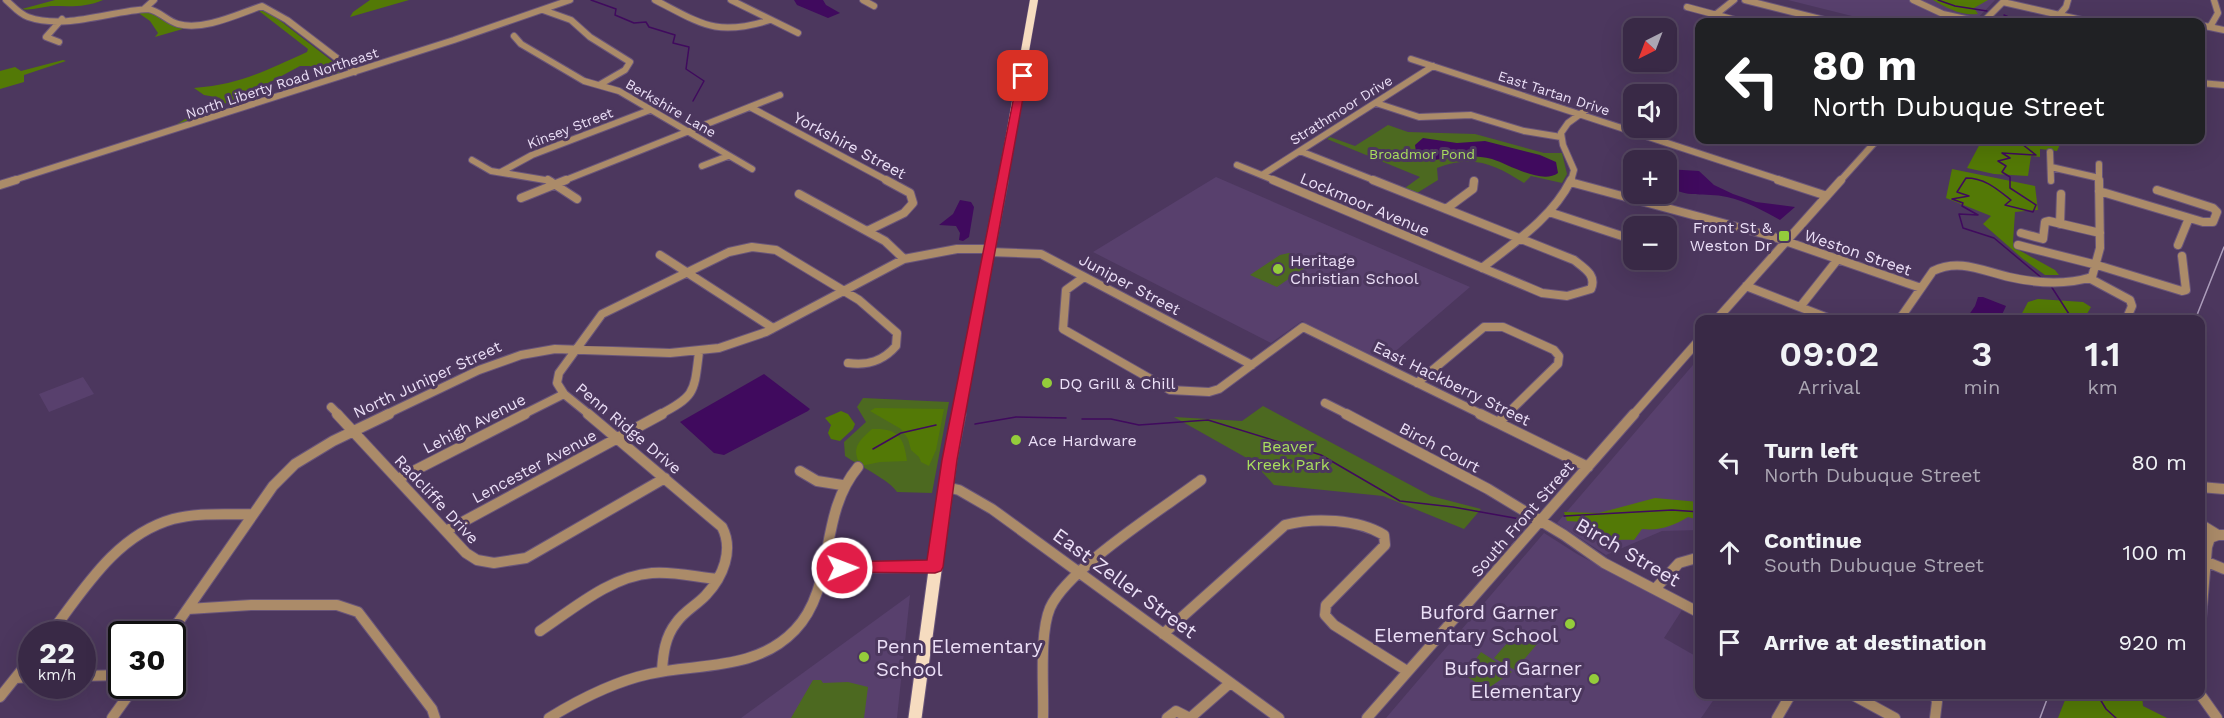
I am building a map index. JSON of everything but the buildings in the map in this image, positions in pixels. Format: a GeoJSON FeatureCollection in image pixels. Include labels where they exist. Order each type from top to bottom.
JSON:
{"type":"FeatureCollection","features":[{"type":"Feature","properties":{"kind":"main road"},"geometry":{"type":"LineString","coordinates":[[915,718],[946,487],[1024,67],[1034,0]]}},
{"type":"Feature","properties":{"kind":"street"},"geometry":{"type":"LineString","coordinates":[[6,0],[27,17],[62,19],[144,9],[159,11],[175,23],[185,25],[205,22],[262,6]]}},
{"type":"Feature","properties":{"kind":"street"},"geometry":{"type":"LineString","coordinates":[[144,9],[154,0]]}},
{"type":"Feature","properties":{"kind":"street","name":"North Liberty Road Northeast"},"geometry":{"type":"LineString","coordinates":[[0,185],[355,72],[570,0]]}},
{"type":"Feature","properties":{"kind":"street"},"geometry":{"type":"LineString","coordinates":[[655,0],[707,27],[717,29],[741,28],[770,20]]}},
{"type":"Feature","properties":{"kind":"street"},"geometry":{"type":"LineString","coordinates":[[731,0],[798,33]]}},
{"type":"Feature","properties":{"kind":"street"},"geometry":{"type":"LineString","coordinates":[[739,4],[749,0]]}},
{"type":"Feature","properties":{"kind":"street"},"geometry":{"type":"LineString","coordinates":[[863,0],[874,6]]}},
{"type":"Feature","properties":{"kind":"street"},"geometry":{"type":"LineString","coordinates":[[1715,15],[1734,0]]}},
{"type":"Feature","properties":{"kind":"street"},"geometry":{"type":"LineString","coordinates":[[1745,0],[1816,18]]}},
{"type":"Feature","properties":{"kind":"street"},"geometry":{"type":"LineString","coordinates":[[1913,0],[1943,14],[1962,18]]}},
{"type":"Feature","properties":{"kind":"street"},"geometry":{"type":"LineString","coordinates":[[2060,15],[2067,6],[2068,0]]}},
{"type":"Feature","properties":{"kind":"street"},"geometry":{"type":"LineString","coordinates":[[1985,18],[2004,1],[2073,18]]}},
{"type":"Feature","properties":{"kind":"street"},"geometry":{"type":"LineString","coordinates":[[2215,1],[2224,2]]}},
{"type":"Feature","properties":{"kind":"street"},"geometry":{"type":"LineString","coordinates":[[2210,27],[2221,14],[2215,1]]}},
{"type":"Feature","properties":{"kind":"street"},"geometry":{"type":"LineString","coordinates":[[253,2],[283,18],[355,72]]}},
{"type":"Feature","properties":{"kind":"street"},"geometry":{"type":"LineString","coordinates":[[1687,7],[1727,18]]}},
{"type":"Feature","properties":{"kind":"street"},"geometry":{"type":"LineString","coordinates":[[543,10],[571,20],[590,37],[630,62],[625,70],[598,85]]}},
{"type":"Feature","properties":{"kind":"street"},"geometry":{"type":"LineString","coordinates":[[59,42],[46,37],[62,19]]}},
{"type":"Feature","properties":{"kind":"street"},"geometry":{"type":"LineString","coordinates":[[2205,26],[2224,30]]}},
{"type":"Feature","properties":{"kind":"street","name":"Berkshire Lane"},"geometry":{"type":"LineString","coordinates":[[513,36],[521,44],[584,81],[619,91],[752,169]]}},
{"type":"Feature","properties":{"kind":"street","name":"East Tartan Drive"},"geometry":{"type":"LineString","coordinates":[[1412,59],[1827,196]]}},
{"type":"Feature","properties":{"kind":"street","name":"Strathmoor Drive"},"geometry":{"type":"LineString","coordinates":[[1262,175],[1434,66]]}},
{"type":"Feature","properties":{"kind":"street"},"geometry":{"type":"LineString","coordinates":[[2205,83],[2224,85]]}},
{"type":"Feature","properties":{"kind":"street"},"geometry":{"type":"LineString","coordinates":[[521,198],[780,96]]}},
{"type":"Feature","properties":{"kind":"street"},"geometry":{"type":"LineString","coordinates":[[1376,103],[1419,117],[1471,115],[1524,131],[1561,137]]}},
{"type":"Feature","properties":{"kind":"street"},"geometry":{"type":"LineString","coordinates":[[1300,151],[1446,209],[1518,238],[1581,264],[1591,274],[1593,284],[1591,289],[1577,296],[1554,296],[1482,268],[1518,238],[1549,212],[1570,182],[1574,173],[1574,164],[1563,147],[1561,137],[1565,126],[1594,104]]}},
{"type":"Feature","properties":{"kind":"street","name":"Yorkshire Street"},"geometry":{"type":"LineString","coordinates":[[750,107],[910,193],[913,202],[908,209],[867,231]]}},
{"type":"Feature","properties":{"kind":"street","name":"Kinsey Street"},"geometry":{"type":"LineString","coordinates":[[501,172],[532,155],[650,110]]}},
{"type":"Feature","properties":{"kind":"street"},"geometry":{"type":"LineString","coordinates":[[1720,315],[1873,144]]}},
{"type":"Feature","properties":{"kind":"street"},"geometry":{"type":"LineString","coordinates":[[2050,152],[2051,182]]}},
{"type":"Feature","properties":{"kind":"street"},"geometry":{"type":"LineString","coordinates":[[702,166],[728,156]]}},
{"type":"Feature","properties":{"kind":"street"},"geometry":{"type":"LineString","coordinates":[[472,160],[484,168],[542,178],[577,199]]}},
{"type":"Feature","properties":{"kind":"street"},"geometry":{"type":"LineString","coordinates":[[1902,315],[1933,271],[1948,265],[2028,278],[2075,281],[2094,275],[2100,233],[2099,164]]}},
{"type":"Feature","properties":{"kind":"street","name":"Lockmoor Avenue"},"geometry":{"type":"LineString","coordinates":[[1237,165],[1482,268]]}},
{"type":"Feature","properties":{"kind":"street"},"geometry":{"type":"LineString","coordinates":[[2051,168],[2099,178]]}},
{"type":"Feature","properties":{"kind":"street"},"geometry":{"type":"LineString","coordinates":[[1446,209],[1473,189],[1474,181]]}},
{"type":"Feature","properties":{"kind":"street","name":"Weston Street"},"geometry":{"type":"LineString","coordinates":[[1570,182],[1786,242],[1921,288]]}},
{"type":"Feature","properties":{"kind":"street"},"geometry":{"type":"LineString","coordinates":[[2099,191],[2211,223],[2217,212],[2204,204],[2157,190]]}},
{"type":"Feature","properties":{"kind":"street"},"geometry":{"type":"LineString","coordinates":[[799,194],[885,241],[904,259]]}},
{"type":"Feature","properties":{"kind":"street"},"geometry":{"type":"LineString","coordinates":[[2060,224],[2061,194]]}},
{"type":"Feature","properties":{"kind":"street"},"geometry":{"type":"LineString","coordinates":[[1549,212],[1623,236]]}},
{"type":"Feature","properties":{"kind":"street"},"geometry":{"type":"LineString","coordinates":[[2178,245],[2189,218]]}},
{"type":"Feature","properties":{"kind":"street"},"geometry":{"type":"LineString","coordinates":[[2021,233],[2043,239],[2044,222],[2100,233]]}},
{"type":"Feature","properties":{"kind":"street"},"geometry":{"type":"LineString","coordinates":[[2018,245],[2097,265],[2182,291],[2186,290],[2182,256]]}},
{"type":"Feature","properties":{"kind":"street","name":"Penn Ridge Drive"},"geometry":{"type":"LineString","coordinates":[[662,671],[665,644],[673,626],[707,594],[717,579],[727,552],[727,536],[722,527],[564,394],[557,382],[559,373],[602,314],[729,252],[747,247],[766,247],[776,250],[844,290],[893,327],[898,340],[891,352],[877,361],[859,365],[848,363]]}},
{"type":"Feature","properties":{"kind":"street","name":"North Juniper Street"},"geometry":{"type":"LineString","coordinates":[[179,621],[252,514],[273,486],[296,464],[352,431],[501,361],[537,351],[576,348],[670,353],[699,352],[744,341],[773,328],[904,259],[951,251],[989,252]]}},
{"type":"Feature","properties":{"kind":"street","name":"Juniper Street"},"geometry":{"type":"LineString","coordinates":[[989,252],[1037,253],[1252,365]]}},
{"type":"Feature","properties":{"kind":"street"},"geometry":{"type":"LineString","coordinates":[[660,255],[773,328]]}},
{"type":"Feature","properties":{"kind":"street"},"geometry":{"type":"LineString","coordinates":[[1800,307],[1838,260]]}},
{"type":"Feature","properties":{"kind":"street"},"geometry":{"type":"LineString","coordinates":[[1084,277],[1066,290],[1063,329],[1170,390],[1216,391],[1252,365]]}},
{"type":"Feature","properties":{"kind":"street"},"geometry":{"type":"LineString","coordinates":[[2089,278],[2130,300],[2132,306],[2128,315]]}},
{"type":"Feature","properties":{"kind":"street"},"geometry":{"type":"LineString","coordinates":[[1746,286],[1820,315]]}},
{"type":"Feature","properties":{"kind":"street","name":"East Hackberry Street"},"geometry":{"type":"LineString","coordinates":[[1252,365],[1303,327],[1588,467]]}},
{"type":"Feature","properties":{"kind":"street"},"geometry":{"type":"LineString","coordinates":[[1417,383],[1484,327],[1503,327],[1554,350],[1560,362],[1498,423]]}},
{"type":"Feature","properties":{"kind":"street","name":"South Front Street"},"geometry":{"type":"LineString","coordinates":[[1367,718],[1695,345]]}},
{"type":"Feature","properties":{"kind":"street","name":"Lencester Avenue"},"geometry":{"type":"LineString","coordinates":[[446,531],[688,398],[695,387],[699,352]]}},
{"type":"Feature","properties":{"kind":"street","name":"Lehigh Avenue"},"geometry":{"type":"LineString","coordinates":[[398,479],[564,394]]}},
{"type":"Feature","properties":{"kind":"street","name":"Birch Court"},"geometry":{"type":"LineString","coordinates":[[1325,403],[1488,489],[1539,521]]}},
{"type":"Feature","properties":{"kind":"street","name":"Radcliffe Drive"},"geometry":{"type":"LineString","coordinates":[[331,407],[466,553],[477,560],[494,563],[515,561],[534,554],[665,478]]}},
{"type":"Feature","properties":{"kind":"street"},"geometry":{"type":"LineString","coordinates":[[549,718],[578,700],[611,685],[662,671],[726,665],[756,656],[793,632],[814,603],[842,485],[858,467]]}},
{"type":"Feature","properties":{"kind":"street"},"geometry":{"type":"LineString","coordinates":[[800,471],[817,481],[842,485]]}},
{"type":"Feature","properties":{"kind":"street"},"geometry":{"type":"LineString","coordinates":[[1043,718],[1049,613],[1058,592],[1079,572],[1201,480]]}},
{"type":"Feature","properties":{"kind":"street","name":"East Zeller Street"},"geometry":{"type":"LineString","coordinates":[[946,487],[959,489],[993,509],[1279,718]]}},
{"type":"Feature","properties":{"kind":"street"},"geometry":{"type":"LineString","coordinates":[[2205,487],[2224,489]]}},
{"type":"Feature","properties":{"kind":"street"},"geometry":{"type":"LineString","coordinates":[[60,621],[116,550],[136,534],[174,519],[252,514]]}},
{"type":"Feature","properties":{"kind":"street"},"geometry":{"type":"LineString","coordinates":[[1163,634],[1285,525],[1307,520],[1370,528],[1384,535],[1385,545],[1326,605],[1325,615],[1334,625],[1407,671]]}},
{"type":"Feature","properties":{"kind":"street","name":"Birch Street"},"geometry":{"type":"LineString","coordinates":[[1539,521],[1564,535],[1604,563],[1695,610]]}},
{"type":"Feature","properties":{"kind":"street"},"geometry":{"type":"LineString","coordinates":[[2205,527],[2221,535]]}},
{"type":"Feature","properties":{"kind":"street"},"geometry":{"type":"LineString","coordinates":[[2205,553],[2208,541],[2221,535]]}},
{"type":"Feature","properties":{"kind":"street"},"geometry":{"type":"LineString","coordinates":[[1655,589],[1670,568],[1695,558]]}},
{"type":"Feature","properties":{"kind":"street"},"geometry":{"type":"LineString","coordinates":[[2205,562],[2224,569]]}},
{"type":"Feature","properties":{"kind":"street"},"geometry":{"type":"LineString","coordinates":[[822,568],[935,567]]}},
{"type":"Feature","properties":{"kind":"street"},"geometry":{"type":"LineString","coordinates":[[540,631],[618,583],[638,575],[661,573],[717,579]]}},
{"type":"Feature","properties":{"kind":"street"},"geometry":{"type":"LineString","coordinates":[[188,609],[251,605],[337,605],[358,612],[432,709],[435,718]]}},
{"type":"Feature","properties":{"kind":"street"},"geometry":{"type":"LineString","coordinates":[[0,697],[18,675]]}},
{"type":"Feature","properties":{"kind":"street"},"geometry":{"type":"LineString","coordinates":[[1167,718],[1176,711],[1190,718],[1230,682]]}},
{"type":"Feature","properties":{"kind":"street"},"geometry":{"type":"LineString","coordinates":[[112,718],[126,699]]}},
{"type":"Feature","properties":{"kind":"street"},"geometry":{"type":"LineString","coordinates":[[1777,718],[1788,699]]}},
{"type":"Feature","properties":{"kind":"street"},"geometry":{"type":"LineString","coordinates":[[1860,699],[1895,718]]}},
{"type":"Feature","properties":{"kind":"street"},"geometry":{"type":"LineString","coordinates":[[1935,718],[1936,699]]}},
{"type":"Feature","properties":{"kind":"street"},"geometry":{"type":"LineString","coordinates":[[2204,699],[2217,718]]}},
{"type":"Feature","properties":{"kind":"shaded area"},"geometry":{"type":"Polygon","coordinates":[[[794,0],[823,0],[826,5],[840,13],[828,18],[797,5],[794,0]]]}},
{"type":"Feature","properties":{"kind":"shaded area"},"geometry":{"type":"Polygon","coordinates":[[[1788,0],[1995,0],[1978,18],[1860,18],[1788,0]]]}},
{"type":"Feature","properties":{"kind":"shaded area"},"geometry":{"type":"Polygon","coordinates":[[[1423,138],[1457,143],[1485,141],[1540,155],[1556,162],[1558,173],[1543,177],[1492,159],[1476,156],[1427,161],[1416,152],[1415,145],[1423,138]]]}},
{"type":"Feature","properties":{"kind":"shaded area"},"geometry":{"type":"Polygon","coordinates":[[[1677,170],[1699,171],[1714,185],[1733,194],[1756,202],[1795,207],[1780,220],[1754,206],[1734,199],[1677,190],[1677,170]]]}},
{"type":"Feature","properties":{"kind":"shaded area","name":"Heritage Christian School"},"geometry":{"type":"Polygon","coordinates":[[[1216,177],[1470,287],[1384,361],[1302,321],[1271,343],[1093,252],[1216,177]]]}},
{"type":"Feature","properties":{"kind":"shaded area"},"geometry":{"type":"Polygon","coordinates":[[[960,200],[971,202],[974,207],[969,237],[963,241],[959,240],[960,233],[956,226],[939,225],[953,214],[960,200]]]}},
{"type":"Feature","properties":{"kind":"shaded area"},"geometry":{"type":"Polygon","coordinates":[[[1978,297],[1983,297],[2006,306],[2002,315],[1969,315],[1978,297]]]}},
{"type":"Feature","properties":{"kind":"shaded area"},"geometry":{"type":"Polygon","coordinates":[[[1695,363],[1695,530],[1662,531],[1606,555],[1557,523],[1695,363]]]}},
{"type":"Feature","properties":{"kind":"shaded area"},"geometry":{"type":"Polygon","coordinates":[[[764,374],[810,409],[724,455],[714,453],[680,422],[764,374]]]}},
{"type":"Feature","properties":{"kind":"shaded area"},"geometry":{"type":"Polygon","coordinates":[[[83,377],[94,394],[49,412],[39,394],[83,377]]]}},
{"type":"Feature","properties":{"kind":"shaded area","name":"Buford Garner Elementary School"},"geometry":{"type":"Polygon","coordinates":[[[1544,533],[1577,554],[1682,610],[1664,638],[1695,656],[1695,699],[1714,699],[1701,718],[1386,718],[1544,533]]]}},
{"type":"Feature","properties":{"kind":"shaded area","name":"Penn Elementary School"},"geometry":{"type":"Polygon","coordinates":[[[910,595],[897,718],[741,718],[910,595]]]}},
{"type":"Feature","properties":{"kind":"green space"},"geometry":{"type":"Polygon","coordinates":[[[55,0],[103,0],[83,5],[22,9],[55,0]]]}},
{"type":"Feature","properties":{"kind":"green space"},"geometry":{"type":"Polygon","coordinates":[[[370,0],[409,0],[350,17],[353,12],[370,0]]]}},
{"type":"Feature","properties":{"kind":"green space"},"geometry":{"type":"Polygon","coordinates":[[[1933,0],[1988,0],[1974,8],[1978,14],[1966,14],[1954,11],[1933,0]]]}},
{"type":"Feature","properties":{"kind":"green space"},"geometry":{"type":"Polygon","coordinates":[[[265,9],[341,68],[339,74],[320,80],[322,74],[310,66],[300,66],[248,94],[214,108],[215,112],[211,115],[175,128],[174,126],[187,118],[187,113],[221,98],[204,95],[194,88],[240,80],[307,52],[308,49],[259,11],[265,9]]]}},
{"type":"Feature","properties":{"kind":"green space"},"geometry":{"type":"Polygon","coordinates":[[[137,12],[158,14],[172,25],[193,26],[155,37],[158,33],[150,21],[137,12]]]}},
{"type":"Feature","properties":{"kind":"green space"},"geometry":{"type":"Polygon","coordinates":[[[66,61],[24,75],[24,82],[0,89],[0,71],[15,67],[21,71],[66,61]]]}},
{"type":"Feature","properties":{"kind":"green space","name":"Broadmor Pond"},"geometry":{"type":"Polygon","coordinates":[[[1388,125],[1408,132],[1475,134],[1544,153],[1562,153],[1567,174],[1562,183],[1531,176],[1524,183],[1493,166],[1462,162],[1437,168],[1438,180],[1417,193],[1405,188],[1420,177],[1327,139],[1330,137],[1355,146],[1388,125]]]}},
{"type":"Feature","properties":{"kind":"green space"},"geometry":{"type":"Polygon","coordinates":[[[1980,144],[2060,144],[2057,151],[2040,149],[2040,157],[2031,156],[2028,176],[1994,174],[1967,168],[1980,144]]]}},
{"type":"Feature","properties":{"kind":"green space"},"geometry":{"type":"Polygon","coordinates":[[[1952,169],[2035,186],[2038,210],[2015,212],[2013,242],[2017,249],[2055,270],[2059,275],[2045,275],[2023,259],[1983,224],[1991,216],[1946,198],[1952,169]]]}},
{"type":"Feature","properties":{"kind":"green space"},"geometry":{"type":"Polygon","coordinates":[[[1289,253],[1313,262],[1277,287],[1250,275],[1280,255],[1289,253]]]}},
{"type":"Feature","properties":{"kind":"green space"},"geometry":{"type":"Polygon","coordinates":[[[2038,299],[2083,302],[2091,307],[2086,315],[2021,315],[2028,302],[2038,299]]]}},
{"type":"Feature","properties":{"kind":"green space"},"geometry":{"type":"Polygon","coordinates":[[[863,398],[949,402],[932,493],[897,492],[881,478],[845,456],[844,442],[866,422],[857,407],[863,398]]]}},
{"type":"Feature","properties":{"kind":"green space","name":"Beaver Kreek Park"},"geometry":{"type":"Polygon","coordinates":[[[1263,406],[1431,496],[1481,509],[1464,529],[1383,496],[1274,485],[1252,461],[1174,417],[1242,421],[1263,406]]]}},
{"type":"Feature","properties":{"kind":"green space"},"geometry":{"type":"Polygon","coordinates":[[[875,408],[944,409],[936,450],[929,466],[921,462],[911,450],[908,439],[901,429],[870,411],[875,408]]]}},
{"type":"Feature","properties":{"kind":"green space"},"geometry":{"type":"Polygon","coordinates":[[[841,411],[848,414],[855,424],[853,429],[840,441],[831,439],[828,433],[831,425],[825,418],[841,411]]]}},
{"type":"Feature","properties":{"kind":"green space"},"geometry":{"type":"Polygon","coordinates":[[[872,429],[894,432],[904,446],[907,461],[880,462],[861,466],[856,450],[860,441],[872,429]]]}},
{"type":"Feature","properties":{"kind":"green space"},"geometry":{"type":"Polygon","coordinates":[[[1655,498],[1695,502],[1695,519],[1688,517],[1666,527],[1642,529],[1634,540],[1599,538],[1585,522],[1567,521],[1564,512],[1599,513],[1655,498]]]}},
{"type":"Feature","properties":{"kind":"green space"},"geometry":{"type":"Polygon","coordinates":[[[1517,632],[1538,643],[1515,670],[1494,658],[1517,632]]]}},
{"type":"Feature","properties":{"kind":"green space"},"geometry":{"type":"Polygon","coordinates":[[[1481,652],[1512,672],[1487,689],[1464,675],[1481,652]]]}},
{"type":"Feature","properties":{"kind":"green space"},"geometry":{"type":"Polygon","coordinates":[[[813,680],[821,680],[823,683],[848,682],[868,687],[864,718],[791,718],[813,680]]]}},
{"type":"Feature","properties":{"kind":"green space"},"geometry":{"type":"Polygon","coordinates":[[[2065,699],[2142,699],[2143,706],[2167,718],[2058,718],[2065,699]]]}},
{"type":"Feature","properties":{"kind":"waterway"},"geometry":{"type":"LineString","coordinates":[[591,0],[616,9],[615,15],[634,23],[646,22],[649,27],[675,35],[673,43],[689,47],[686,69],[704,81],[693,101]]}},
{"type":"Feature","properties":{"kind":"waterway"},"geometry":{"type":"LineString","coordinates":[[1938,0],[1955,6],[1987,11]]}},
{"type":"Feature","properties":{"kind":"waterway"},"geometry":{"type":"LineString","coordinates":[[2004,15],[2011,18]]}},
{"type":"Feature","properties":{"kind":"waterway"},"geometry":{"type":"LineString","coordinates":[[2010,144],[2022,144]]}},
{"type":"Feature","properties":{"kind":"waterway"},"geometry":{"type":"LineString","coordinates":[[2022,144],[2036,155],[2002,153],[2010,158],[1998,161],[2006,166],[2002,172],[2010,177],[2010,188],[2036,205],[2033,212],[2005,205],[2011,200],[1990,185],[1973,178],[1966,178],[1957,192],[1969,196],[1952,199],[1963,203],[1962,206],[1978,215],[1959,214],[1963,228],[1994,238],[2043,279]]}},
{"type":"Feature","properties":{"kind":"waterway"},"geometry":{"type":"LineString","coordinates":[[2051,286],[2069,314],[2067,315]]}},
{"type":"Feature","properties":{"kind":"waterway"},"geometry":{"type":"LineString","coordinates":[[975,424],[1016,417],[1066,418]]}},
{"type":"Feature","properties":{"kind":"waterway"},"geometry":{"type":"LineString","coordinates":[[1082,419],[1111,419],[1139,425],[1208,420],[1321,455],[1400,501],[1453,507],[1520,519]]}},
{"type":"Feature","properties":{"kind":"waterway"},"geometry":{"type":"LineString","coordinates":[[873,449],[901,433],[936,425]]}},
{"type":"Feature","properties":{"kind":"waterway"},"geometry":{"type":"LineString","coordinates":[[1564,516],[1672,510],[1695,512]]}},
{"type":"Feature","properties":{"kind":"waterway"},"geometry":{"type":"LineString","coordinates":[[2100,699],[2106,709],[2116,718]]}},
{"type":"Feature","properties":{"kind":"railway"},"geometry":{"type":"LineString","coordinates":[[2197,315],[2224,247]]}},
{"type":"Feature","properties":{"kind":"railway"},"geometry":{"type":"LineString","coordinates":[[2040,718],[2047,699]]}},
{"type":"Feature","properties":{"kind":"place","name":"Front St & Weston Dr"},"geometry":{"type":"Point","coordinates":[1784,236]}},
{"type":"Feature","properties":{"kind":"place","name":"Heritage Christian School"},"geometry":{"type":"Point","coordinates":[1278,269]}},
{"type":"Feature","properties":{"kind":"place","name":"DQ Grill & Chill"},"geometry":{"type":"Point","coordinates":[1047,383]}},
{"type":"Feature","properties":{"kind":"place","name":"Ace Hardware"},"geometry":{"type":"Point","coordinates":[1016,440]}},
{"type":"Feature","properties":{"kind":"place","name":"Buford Garner Elementary School"},"geometry":{"type":"Point","coordinates":[1570,624]}},
{"type":"Feature","properties":{"kind":"place","name":"Penn Elementary School"},"geometry":{"type":"Point","coordinates":[864,657]}},
{"type":"Feature","properties":{"kind":"place","name":"Buford Garner Elementary"},"geometry":{"type":"Point","coordinates":[1594,679]}},
{"type":"Feature","properties":{"kind":"route"},"geometry":{"type":"LineString","coordinates":[[842,568],[935,567],[950,460],[1023,76]]}}]}
